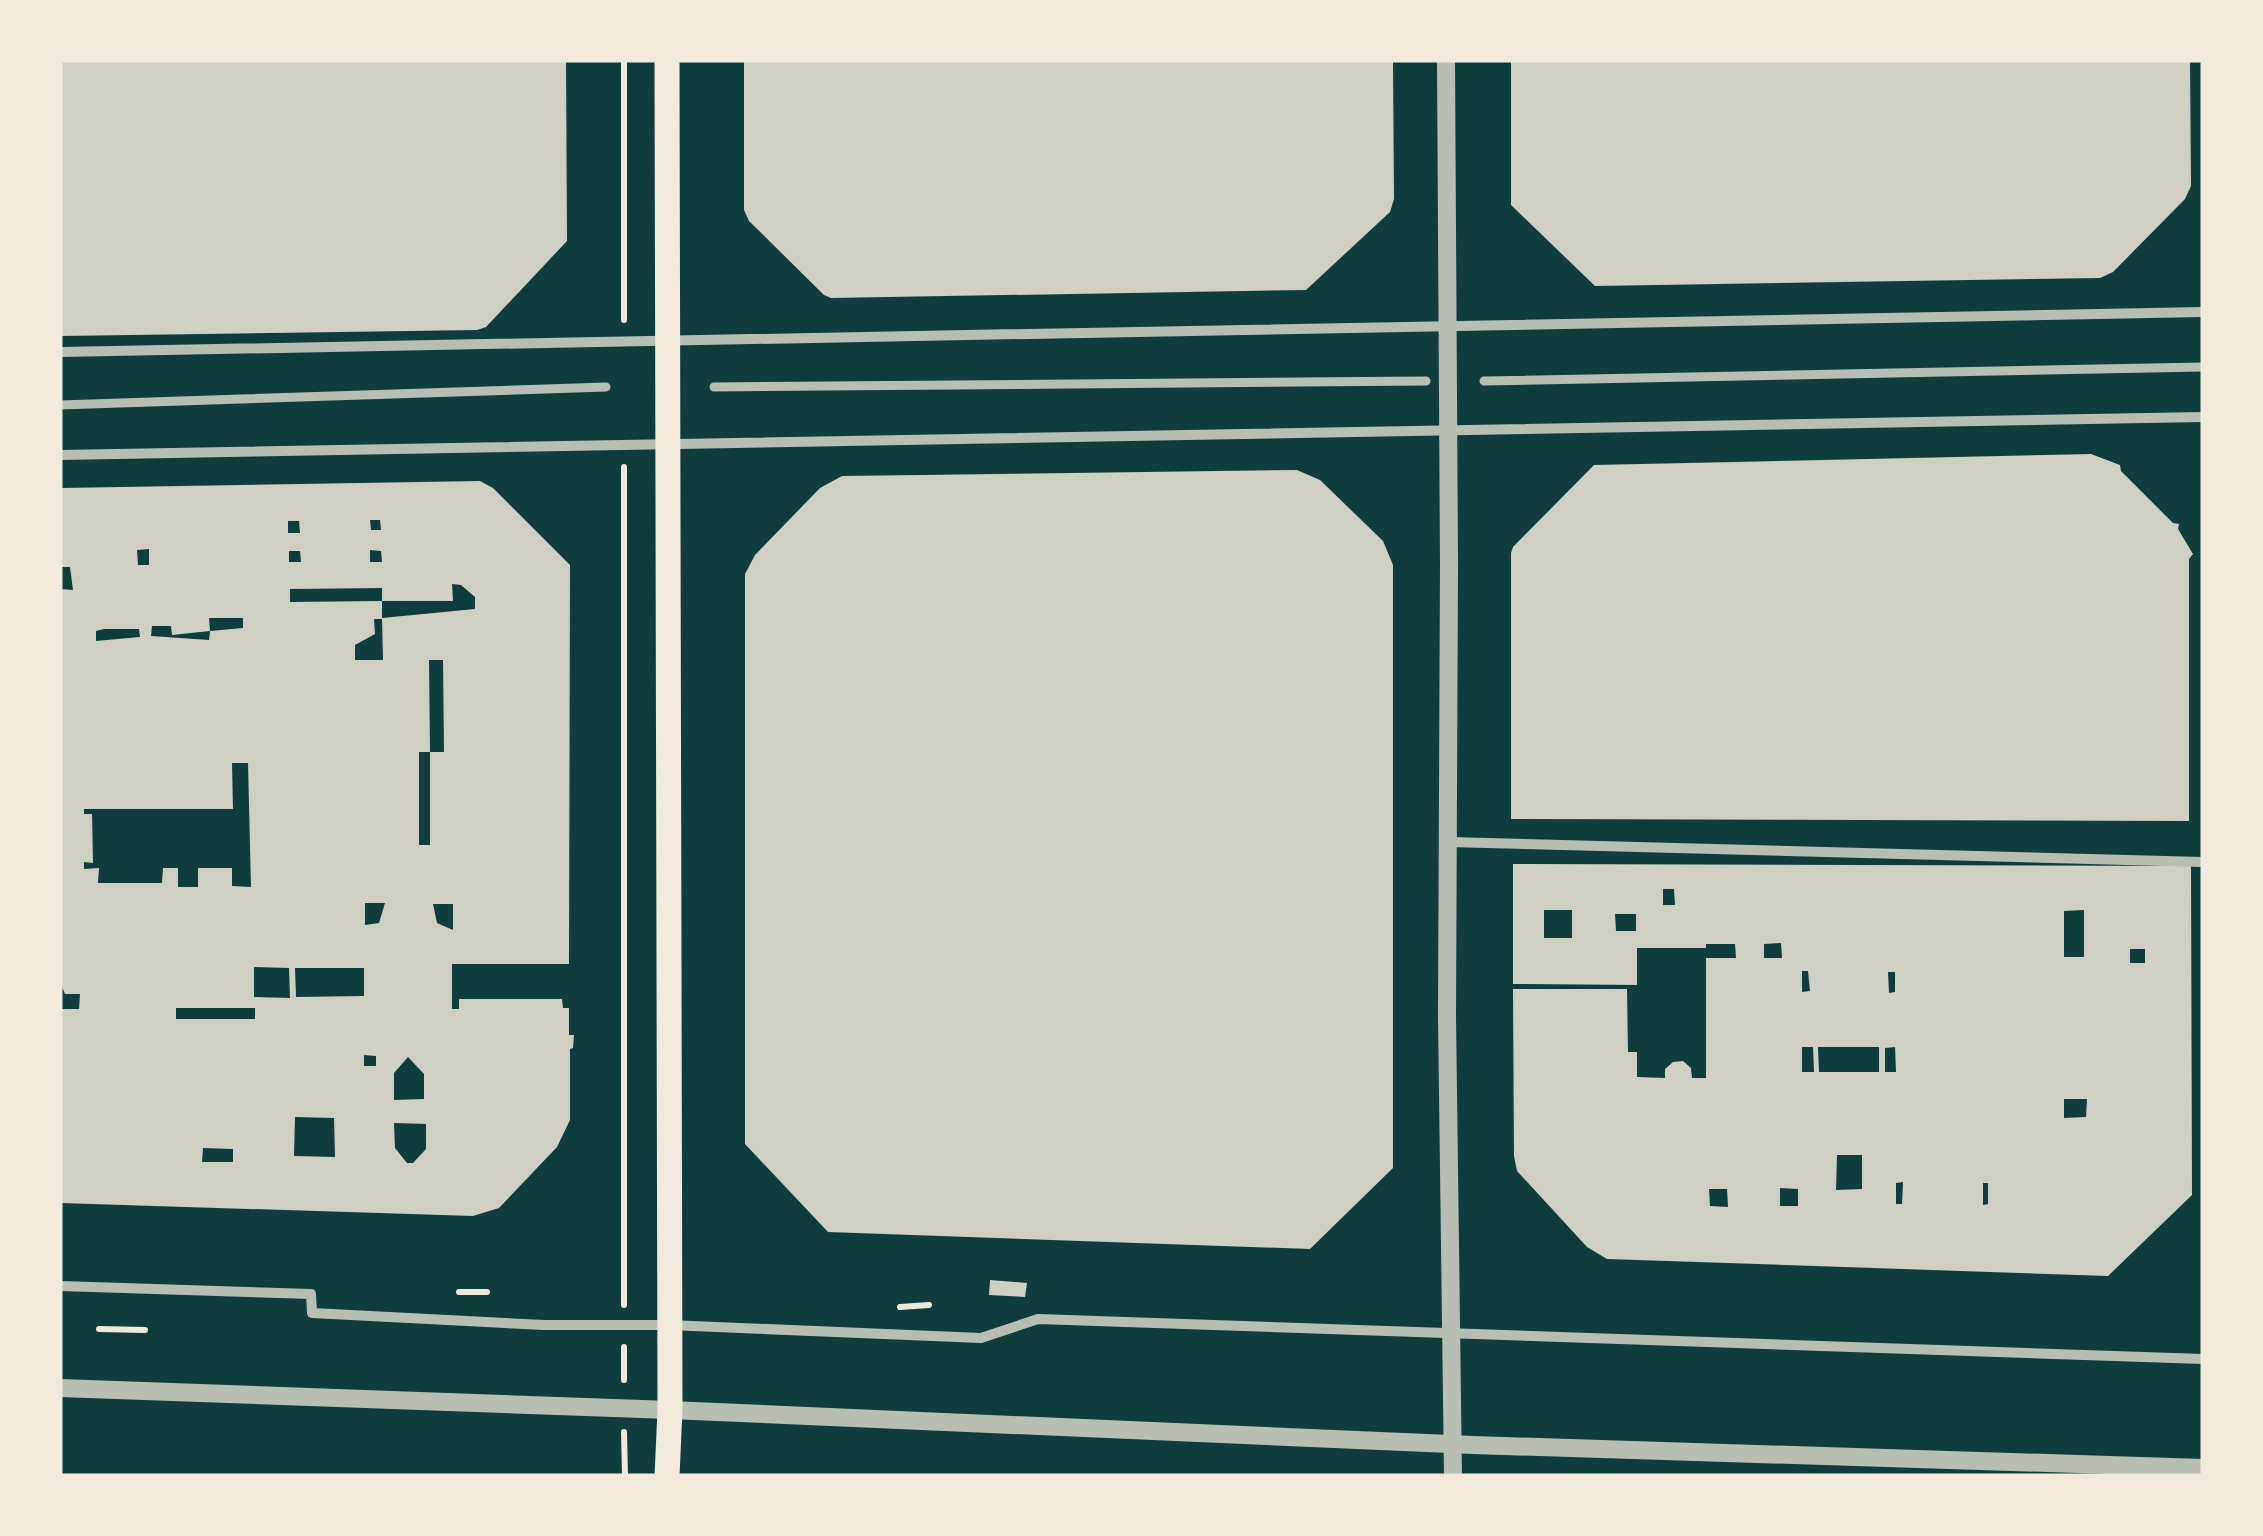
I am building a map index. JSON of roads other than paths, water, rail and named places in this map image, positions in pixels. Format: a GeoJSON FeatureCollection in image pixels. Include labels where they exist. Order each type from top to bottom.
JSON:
{"type":"FeatureCollection","features":[{"type":"Feature","properties":{"kind":"main road"},"geometry":{"type":"LineString","coordinates":[[666,60],[670,1410],[667,1476]]}},
{"type":"Feature","properties":{"kind":"street"},"geometry":{"type":"LineString","coordinates":[[1446,60],[1447,1016],[1453,1476]]}},
{"type":"Feature","properties":{"kind":"street"},"geometry":{"type":"LineString","coordinates":[[60,352],[2203,312]]}},
{"type":"Feature","properties":{"kind":"street"},"geometry":{"type":"LineString","coordinates":[[1484,380],[2203,367]]}},
{"type":"Feature","properties":{"kind":"street"},"geometry":{"type":"LineString","coordinates":[[714,387],[1426,381]]}},
{"type":"Feature","properties":{"kind":"street"},"geometry":{"type":"LineString","coordinates":[[60,405],[606,388]]}},
{"type":"Feature","properties":{"kind":"street"},"geometry":{"type":"LineString","coordinates":[[60,454],[2203,417]]}},
{"type":"Feature","properties":{"kind":"street"},"geometry":{"type":"LineString","coordinates":[[1448,842],[2203,862]]}},
{"type":"Feature","properties":{"kind":"street"},"geometry":{"type":"LineString","coordinates":[[60,1286],[311,1294],[312,1314],[544,1324],[669,1325],[980,1338],[1038,1319],[2203,1358]]}},
{"type":"Feature","properties":{"kind":"street"},"geometry":{"type":"LineString","coordinates":[[60,1388],[1452,1444],[2203,1468]]}}]}
